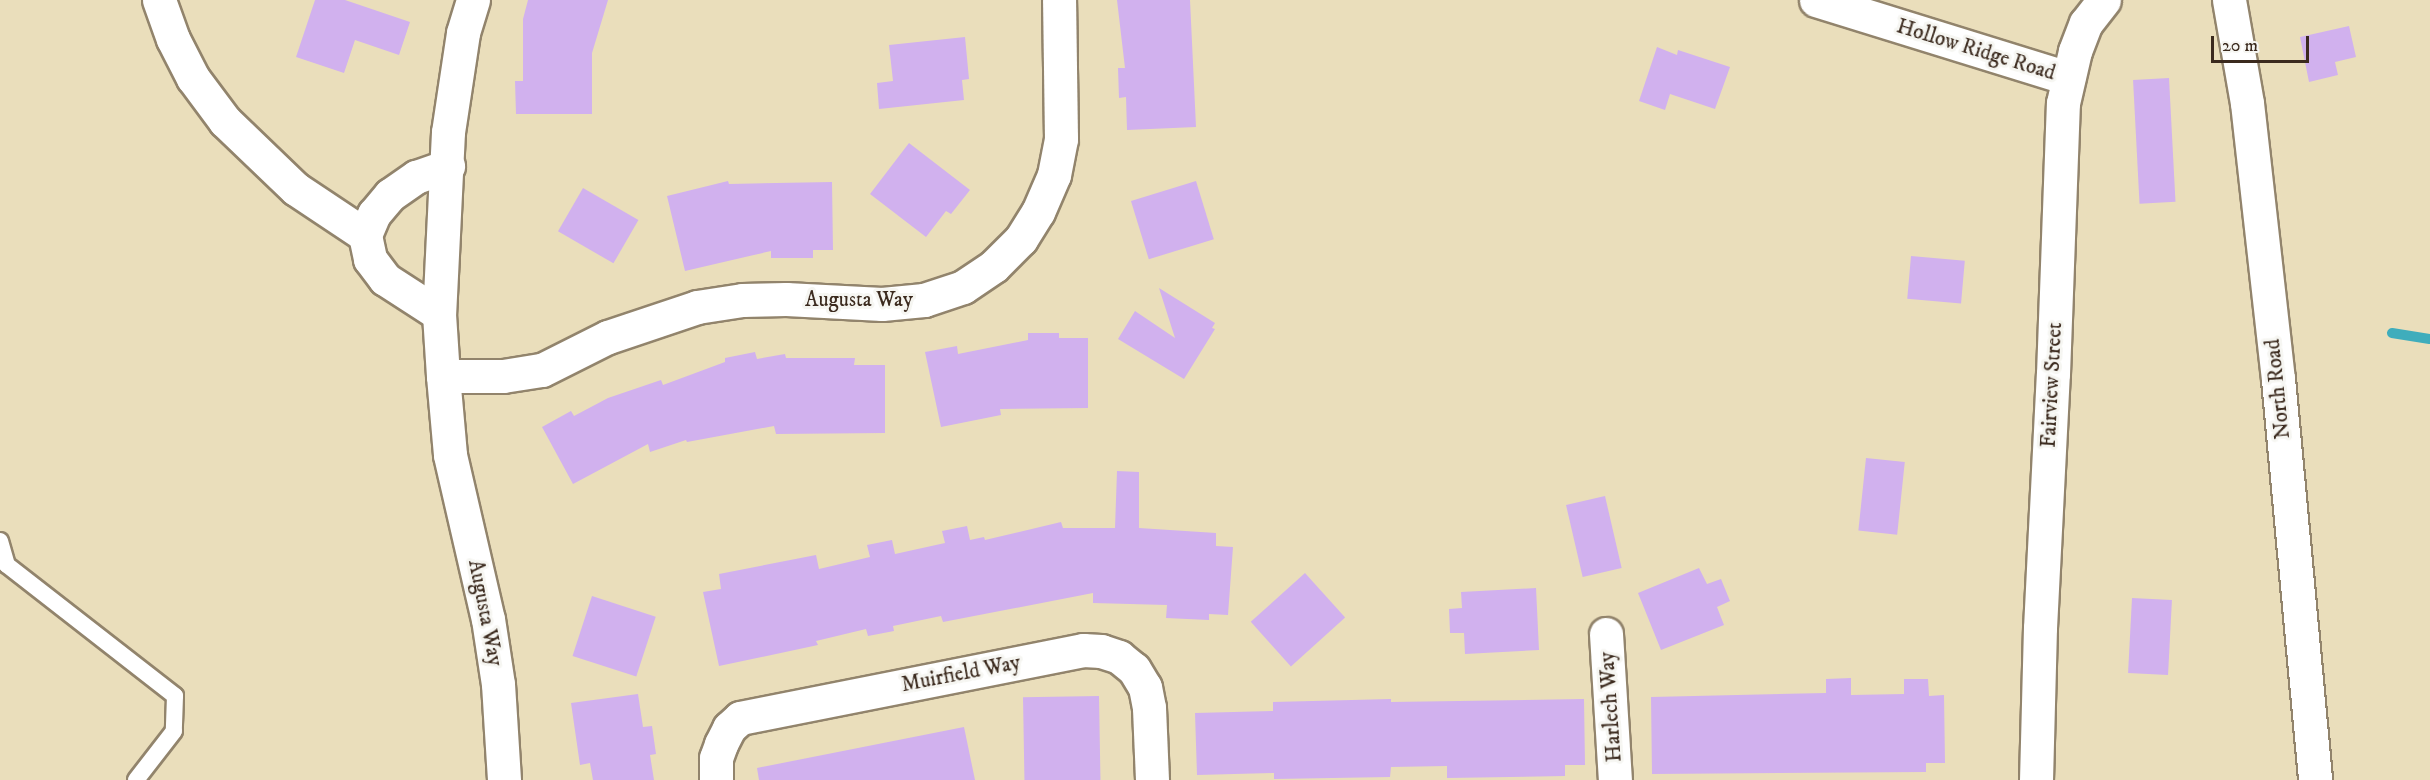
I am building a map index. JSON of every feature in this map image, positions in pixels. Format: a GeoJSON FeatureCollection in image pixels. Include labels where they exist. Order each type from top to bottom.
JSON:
{"type":"FeatureCollection","features":[{"type":"Feature","properties":{"kind":"street"},"geometry":{"type":"LineString","coordinates":[[159,0],[173,39],[193,78],[225,120],[296,189],[364,235]]}},
{"type":"Feature","properties":{"kind":"street","name":"Augusta Way"},"geometry":{"type":"LineString","coordinates":[[473,0],[463,33],[455,75],[448,132],[439,314],[450,455],[488,619],[498,684],[504,780]]}},
{"type":"Feature","properties":{"kind":"street","name":"Augusta Way"},"geometry":{"type":"LineString","coordinates":[[443,376],[503,376],[542,370],[608,337],[698,307],[742,300],[786,299],[882,304],[924,300],[963,286],[994,266],[1021,239],[1038,212],[1054,175],[1061,139],[1059,0]]}},
{"type":"Feature","properties":{"kind":"street","name":"Hollow Ridge Road"},"geometry":{"type":"LineString","coordinates":[[1816,0],[2068,78]]}},
{"type":"Feature","properties":{"kind":"street","name":"Fairview Street"},"geometry":{"type":"LineString","coordinates":[[2036,780],[2040,627],[2053,374],[2063,103],[2068,78],[2086,23],[2103,0]]}},
{"type":"Feature","properties":{"kind":"street","name":"North Road"},"geometry":{"type":"LineString","coordinates":[[2229,0],[2247,103],[2277,368],[2315,780]]}},
{"type":"Feature","properties":{"kind":"street"},"geometry":{"type":"LineString","coordinates":[[439,314],[385,279],[370,259],[364,235],[374,214],[390,195],[416,177],[448,166]]}},
{"type":"Feature","properties":{"kind":"street","name":"Harlech Way"},"geometry":{"type":"LineString","coordinates":[[1606,634],[1616,780]]}},
{"type":"Feature","properties":{"kind":"street","name":"Muirfield Way"},"geometry":{"type":"LineString","coordinates":[[716,780],[716,758],[721,744],[729,728],[740,718],[1083,650],[1101,651],[1119,657],[1134,669],[1144,687],[1149,708],[1152,780]]}},
{"type":"Feature","properties":{"kind":"lane"},"geometry":{"type":"LineString","coordinates":[[0,541],[7,565],[176,696],[174,731],[136,780]]}},
{"type":"Feature","properties":{"kind":"building"},"geometry":{"type":"Polygon","coordinates":[[[315,0],[345,0],[410,22],[399,55],[355,40],[344,73],[296,57],[315,0]]]}},
{"type":"Feature","properties":{"kind":"building"},"geometry":{"type":"Polygon","coordinates":[[[528,0],[608,0],[592,53],[592,114],[516,114],[515,81],[523,81],[523,19],[528,0]]]}},
{"type":"Feature","properties":{"kind":"building"},"geometry":{"type":"Polygon","coordinates":[[[1117,0],[1190,0],[1196,127],[1127,130],[1126,97],[1119,98],[1118,68],[1125,68],[1117,0]]]}},
{"type":"Feature","properties":{"kind":"building"},"geometry":{"type":"Polygon","coordinates":[[[2349,26],[2356,57],[2335,62],[2338,75],[2309,82],[2300,37],[2349,26]]]}},
{"type":"Feature","properties":{"kind":"building"},"geometry":{"type":"Polygon","coordinates":[[[965,37],[969,79],[962,80],[964,100],[879,109],[877,83],[893,81],[889,45],[965,37]]]}},
{"type":"Feature","properties":{"kind":"building"},"geometry":{"type":"Polygon","coordinates":[[[1657,47],[1677,55],[1678,50],[1730,67],[1715,109],[1670,94],[1665,110],[1639,101],[1657,47]]]}},
{"type":"Feature","properties":{"kind":"building"},"geometry":{"type":"Polygon","coordinates":[[[2169,78],[2175,202],[2140,204],[2133,80],[2169,78]]]}},
{"type":"Feature","properties":{"kind":"building"},"geometry":{"type":"Polygon","coordinates":[[[909,143],[970,190],[951,214],[946,211],[926,237],[870,194],[909,143]]]}},
{"type":"Feature","properties":{"kind":"building"},"geometry":{"type":"Polygon","coordinates":[[[728,181],[729,184],[832,182],[833,250],[813,250],[813,258],[771,258],[771,251],[685,271],[667,196],[728,181]]]}},
{"type":"Feature","properties":{"kind":"building"},"geometry":{"type":"Polygon","coordinates":[[[1196,181],[1214,239],[1149,259],[1131,201],[1196,181]]]}},
{"type":"Feature","properties":{"kind":"building"},"geometry":{"type":"Polygon","coordinates":[[[583,188],[638,220],[613,263],[558,231],[583,188]]]}},
{"type":"Feature","properties":{"kind":"building"},"geometry":{"type":"Polygon","coordinates":[[[1911,256],[1965,261],[1961,304],[1907,299],[1911,256]]]}},
{"type":"Feature","properties":{"kind":"building"},"geometry":{"type":"Polygon","coordinates":[[[1159,288],[1215,323],[1212,328],[1215,329],[1184,379],[1118,339],[1135,311],[1175,338],[1159,288]]]}},
{"type":"Feature","properties":{"kind":"building"},"geometry":{"type":"Polygon","coordinates":[[[1028,333],[1059,333],[1059,338],[1088,338],[1088,408],[1000,409],[1001,415],[941,427],[925,352],[957,346],[958,354],[1028,340],[1028,333]]]}},
{"type":"Feature","properties":{"kind":"building"},"geometry":{"type":"Polygon","coordinates":[[[755,352],[757,359],[785,354],[786,358],[855,358],[854,365],[885,365],[885,433],[776,434],[774,426],[687,442],[686,440],[650,452],[648,444],[573,484],[542,427],[571,411],[574,416],[608,398],[661,380],[663,385],[725,362],[725,358],[755,352]]]}},
{"type":"Feature","properties":{"kind":"building"},"geometry":{"type":"Polygon","coordinates":[[[1866,458],[1905,462],[1897,535],[1858,531],[1866,458]]]}},
{"type":"Feature","properties":{"kind":"building"},"geometry":{"type":"Polygon","coordinates":[[[1117,471],[1139,472],[1139,528],[1216,533],[1216,546],[1233,547],[1228,615],[1209,614],[1209,620],[1166,618],[1167,605],[1093,603],[1093,593],[943,622],[941,616],[893,626],[894,631],[868,636],[866,629],[816,641],[818,645],[719,666],[703,592],[721,589],[719,574],[816,555],[819,569],[870,557],[867,545],[892,540],[895,554],[945,543],[942,531],[967,526],[970,540],[984,537],[985,540],[1061,522],[1063,528],[1115,528],[1117,471]]]}},
{"type":"Feature","properties":{"kind":"building"},"geometry":{"type":"Polygon","coordinates":[[[1605,496],[1622,568],[1583,577],[1566,505],[1605,496]]]}},
{"type":"Feature","properties":{"kind":"building"},"geometry":{"type":"Polygon","coordinates":[[[1699,568],[1707,584],[1721,579],[1730,601],[1717,607],[1724,625],[1661,650],[1638,593],[1699,568]]]}},
{"type":"Feature","properties":{"kind":"building"},"geometry":{"type":"Polygon","coordinates":[[[1305,573],[1345,618],[1291,666],[1251,622],[1305,573]]]}},
{"type":"Feature","properties":{"kind":"building"},"geometry":{"type":"Polygon","coordinates":[[[1536,588],[1539,650],[1465,654],[1464,633],[1450,633],[1449,609],[1462,608],[1461,592],[1536,588]]]}},
{"type":"Feature","properties":{"kind":"building"},"geometry":{"type":"Polygon","coordinates":[[[592,596],[656,617],[636,677],[573,656],[592,596]]]}},
{"type":"Feature","properties":{"kind":"building"},"geometry":{"type":"Polygon","coordinates":[[[2132,598],[2172,600],[2168,675],[2128,673],[2132,598]]]}},
{"type":"Feature","properties":{"kind":"building"},"geometry":{"type":"Polygon","coordinates":[[[1851,678],[1851,695],[1904,694],[1904,679],[1928,679],[1929,696],[1944,695],[1945,763],[1926,763],[1926,772],[1652,774],[1651,697],[1826,693],[1826,679],[1851,678]]]}},
{"type":"Feature","properties":{"kind":"building"},"geometry":{"type":"Polygon","coordinates":[[[638,694],[643,727],[652,726],[656,754],[650,755],[654,780],[593,780],[590,763],[580,765],[571,703],[638,694]]]}},
{"type":"Feature","properties":{"kind":"building"},"geometry":{"type":"Polygon","coordinates":[[[1099,696],[1100,780],[1024,780],[1023,697],[1099,696]]]}},
{"type":"Feature","properties":{"kind":"building"},"geometry":{"type":"Polygon","coordinates":[[[1391,699],[1391,702],[1584,699],[1585,765],[1565,765],[1565,776],[1447,778],[1447,766],[1391,767],[1390,777],[1274,779],[1274,773],[1197,775],[1195,713],[1273,711],[1273,702],[1391,699]]]}},
{"type":"Feature","properties":{"kind":"building"},"geometry":{"type":"Polygon","coordinates":[[[964,727],[975,780],[759,780],[757,768],[964,727]]]}},
{"type":"Feature","properties":{"kind":"waterway"},"geometry":{"type":"LineString","coordinates":[[2392,333],[2430,339]]}}]}
